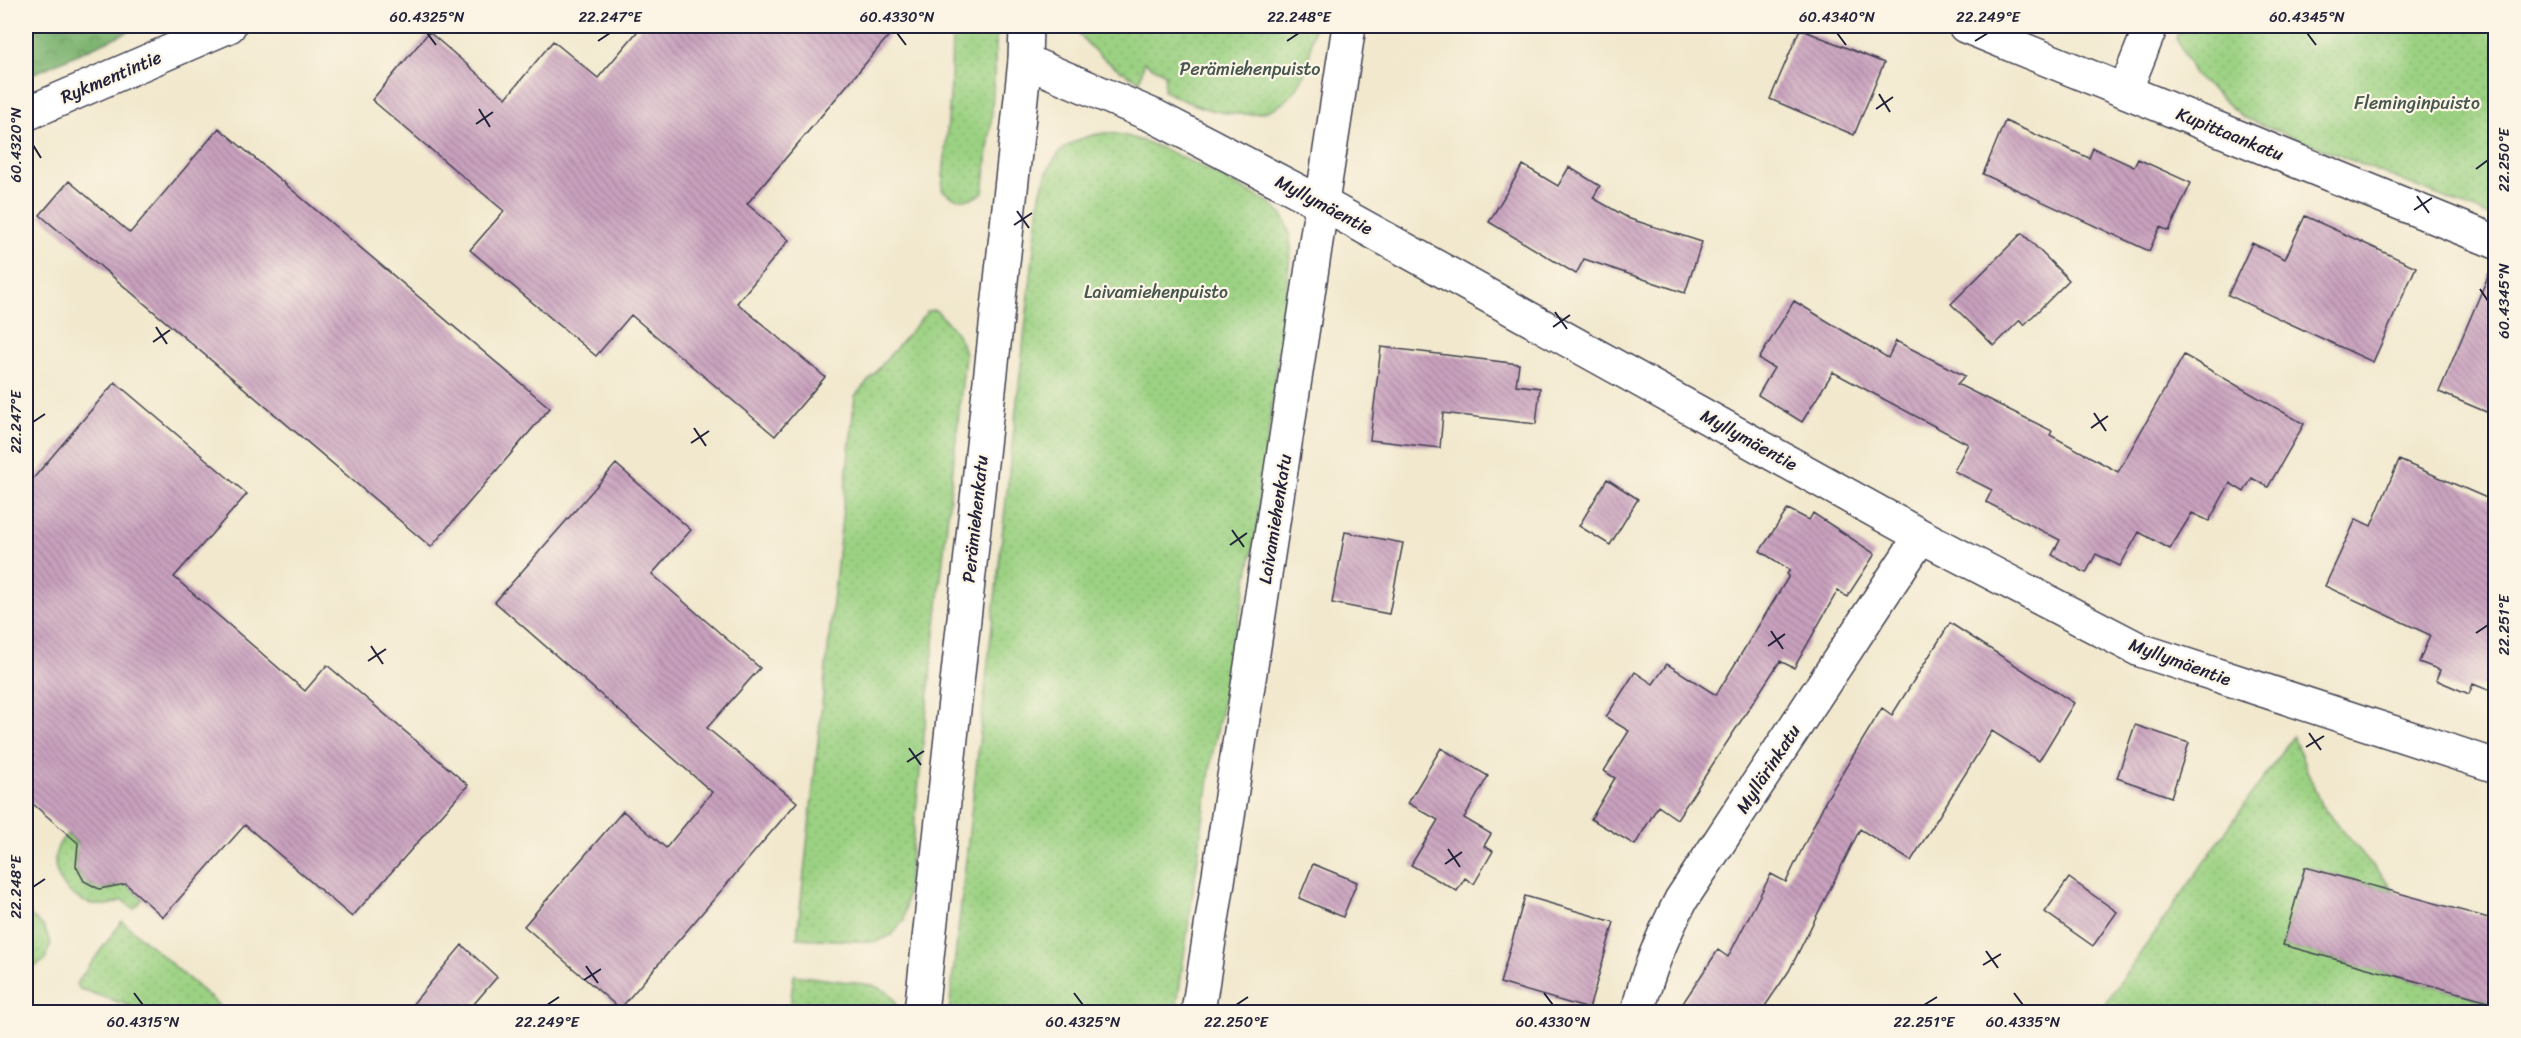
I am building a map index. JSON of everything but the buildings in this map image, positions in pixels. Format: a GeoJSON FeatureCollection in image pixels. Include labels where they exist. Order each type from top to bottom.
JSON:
{"type":"FeatureCollection","features":[{"type":"Feature","properties":{"kind":"street","name":"Rykmentintie"},"geometry":{"type":"LineString","coordinates":[[26,114],[230,26]]}},
{"type":"Feature","properties":{"kind":"street","name":"Perämiehenkatu"},"geometry":{"type":"LineString","coordinates":[[921,1012],[1025,61],[1026,26]]}},
{"type":"Feature","properties":{"kind":"street","name":"Laivamiehenkatu"},"geometry":{"type":"LineString","coordinates":[[1198,1012],[1349,26]]}},
{"type":"Feature","properties":{"kind":"street","name":"Kupittaankatu"},"geometry":{"type":"LineString","coordinates":[[1965,26],[2496,242]]}},
{"type":"Feature","properties":{"kind":"street"},"geometry":{"type":"LineString","coordinates":[[2125,91],[2151,26]]}},
{"type":"Feature","properties":{"kind":"street","name":"Myllymäentie"},"geometry":{"type":"LineString","coordinates":[[1025,61],[1154,116],[1321,203],[1921,536],[2140,650],[2496,766]]}},
{"type":"Feature","properties":{"kind":"street","name":"Myllärinkatu"},"geometry":{"type":"LineString","coordinates":[[1638,1012],[1645,982],[1660,942],[1681,900],[1921,536]]}},
{"type":"Feature","properties":{"kind":"green space"},"geometry":{"type":"Polygon","coordinates":[[[26,26],[141,26],[26,77],[26,26]]]}},
{"type":"Feature","properties":{"kind":"green space"},"geometry":{"type":"Polygon","coordinates":[[[952,26],[997,26],[991,125],[983,193],[967,199],[957,199],[942,190],[951,85],[952,26]]]}},
{"type":"Feature","properties":{"kind":"green space","name":"Perämiehenpuisto"},"geometry":{"type":"Polygon","coordinates":[[[1074,26],[1314,26],[1305,73],[1290,96],[1275,108],[1258,113],[1239,114],[1219,112],[1199,106],[1164,91],[1165,74],[1144,62],[1140,81],[1130,76],[1095,51],[1074,26]]]}},
{"type":"Feature","properties":{"kind":"green space","name":"Fleminginpuisto"},"geometry":{"type":"Polygon","coordinates":[[[2181,26],[2495,26],[2495,218],[2243,117],[2194,74],[2176,38],[2181,26]]]}},
{"type":"Feature","properties":{"kind":"green space","name":"Laivamiehenpuisto"},"geometry":{"type":"Polygon","coordinates":[[[1106,133],[1124,136],[1167,150],[1270,203],[1286,222],[1291,248],[1257,528],[1212,757],[1176,1012],[949,1012],[1040,195],[1048,170],[1061,151],[1080,139],[1106,133]]]}},
{"type":"Feature","properties":{"kind":"green space"},"geometry":{"type":"Polygon","coordinates":[[[928,311],[937,311],[955,332],[962,343],[965,356],[904,920],[892,935],[876,942],[797,938],[855,396],[928,311]]]}},
{"type":"Feature","properties":{"kind":"green space"},"geometry":{"type":"Polygon","coordinates":[[[2293,736],[2321,805],[2395,892],[2305,867],[2283,945],[2496,1003],[2495,1012],[2334,1012],[2311,1006],[2308,1012],[2099,1012],[2293,736]]]}},
{"type":"Feature","properties":{"kind":"green space"},"geometry":{"type":"Polygon","coordinates":[[[67,834],[80,846],[76,857],[80,876],[94,887],[113,887],[124,882],[143,899],[134,909],[122,900],[106,905],[91,904],[77,898],[66,888],[58,876],[55,862],[58,848],[67,834]]]}},
{"type":"Feature","properties":{"kind":"green space"},"geometry":{"type":"Polygon","coordinates":[[[26,911],[43,926],[51,943],[45,960],[33,968],[26,966],[26,911]]]}},
{"type":"Feature","properties":{"kind":"green space"},"geometry":{"type":"Polygon","coordinates":[[[122,921],[227,1012],[148,1012],[80,989],[76,984],[122,921]]]}},
{"type":"Feature","properties":{"kind":"green space"},"geometry":{"type":"Polygon","coordinates":[[[794,975],[872,985],[888,992],[896,1002],[895,1012],[789,1012],[794,975]]]}}]}
